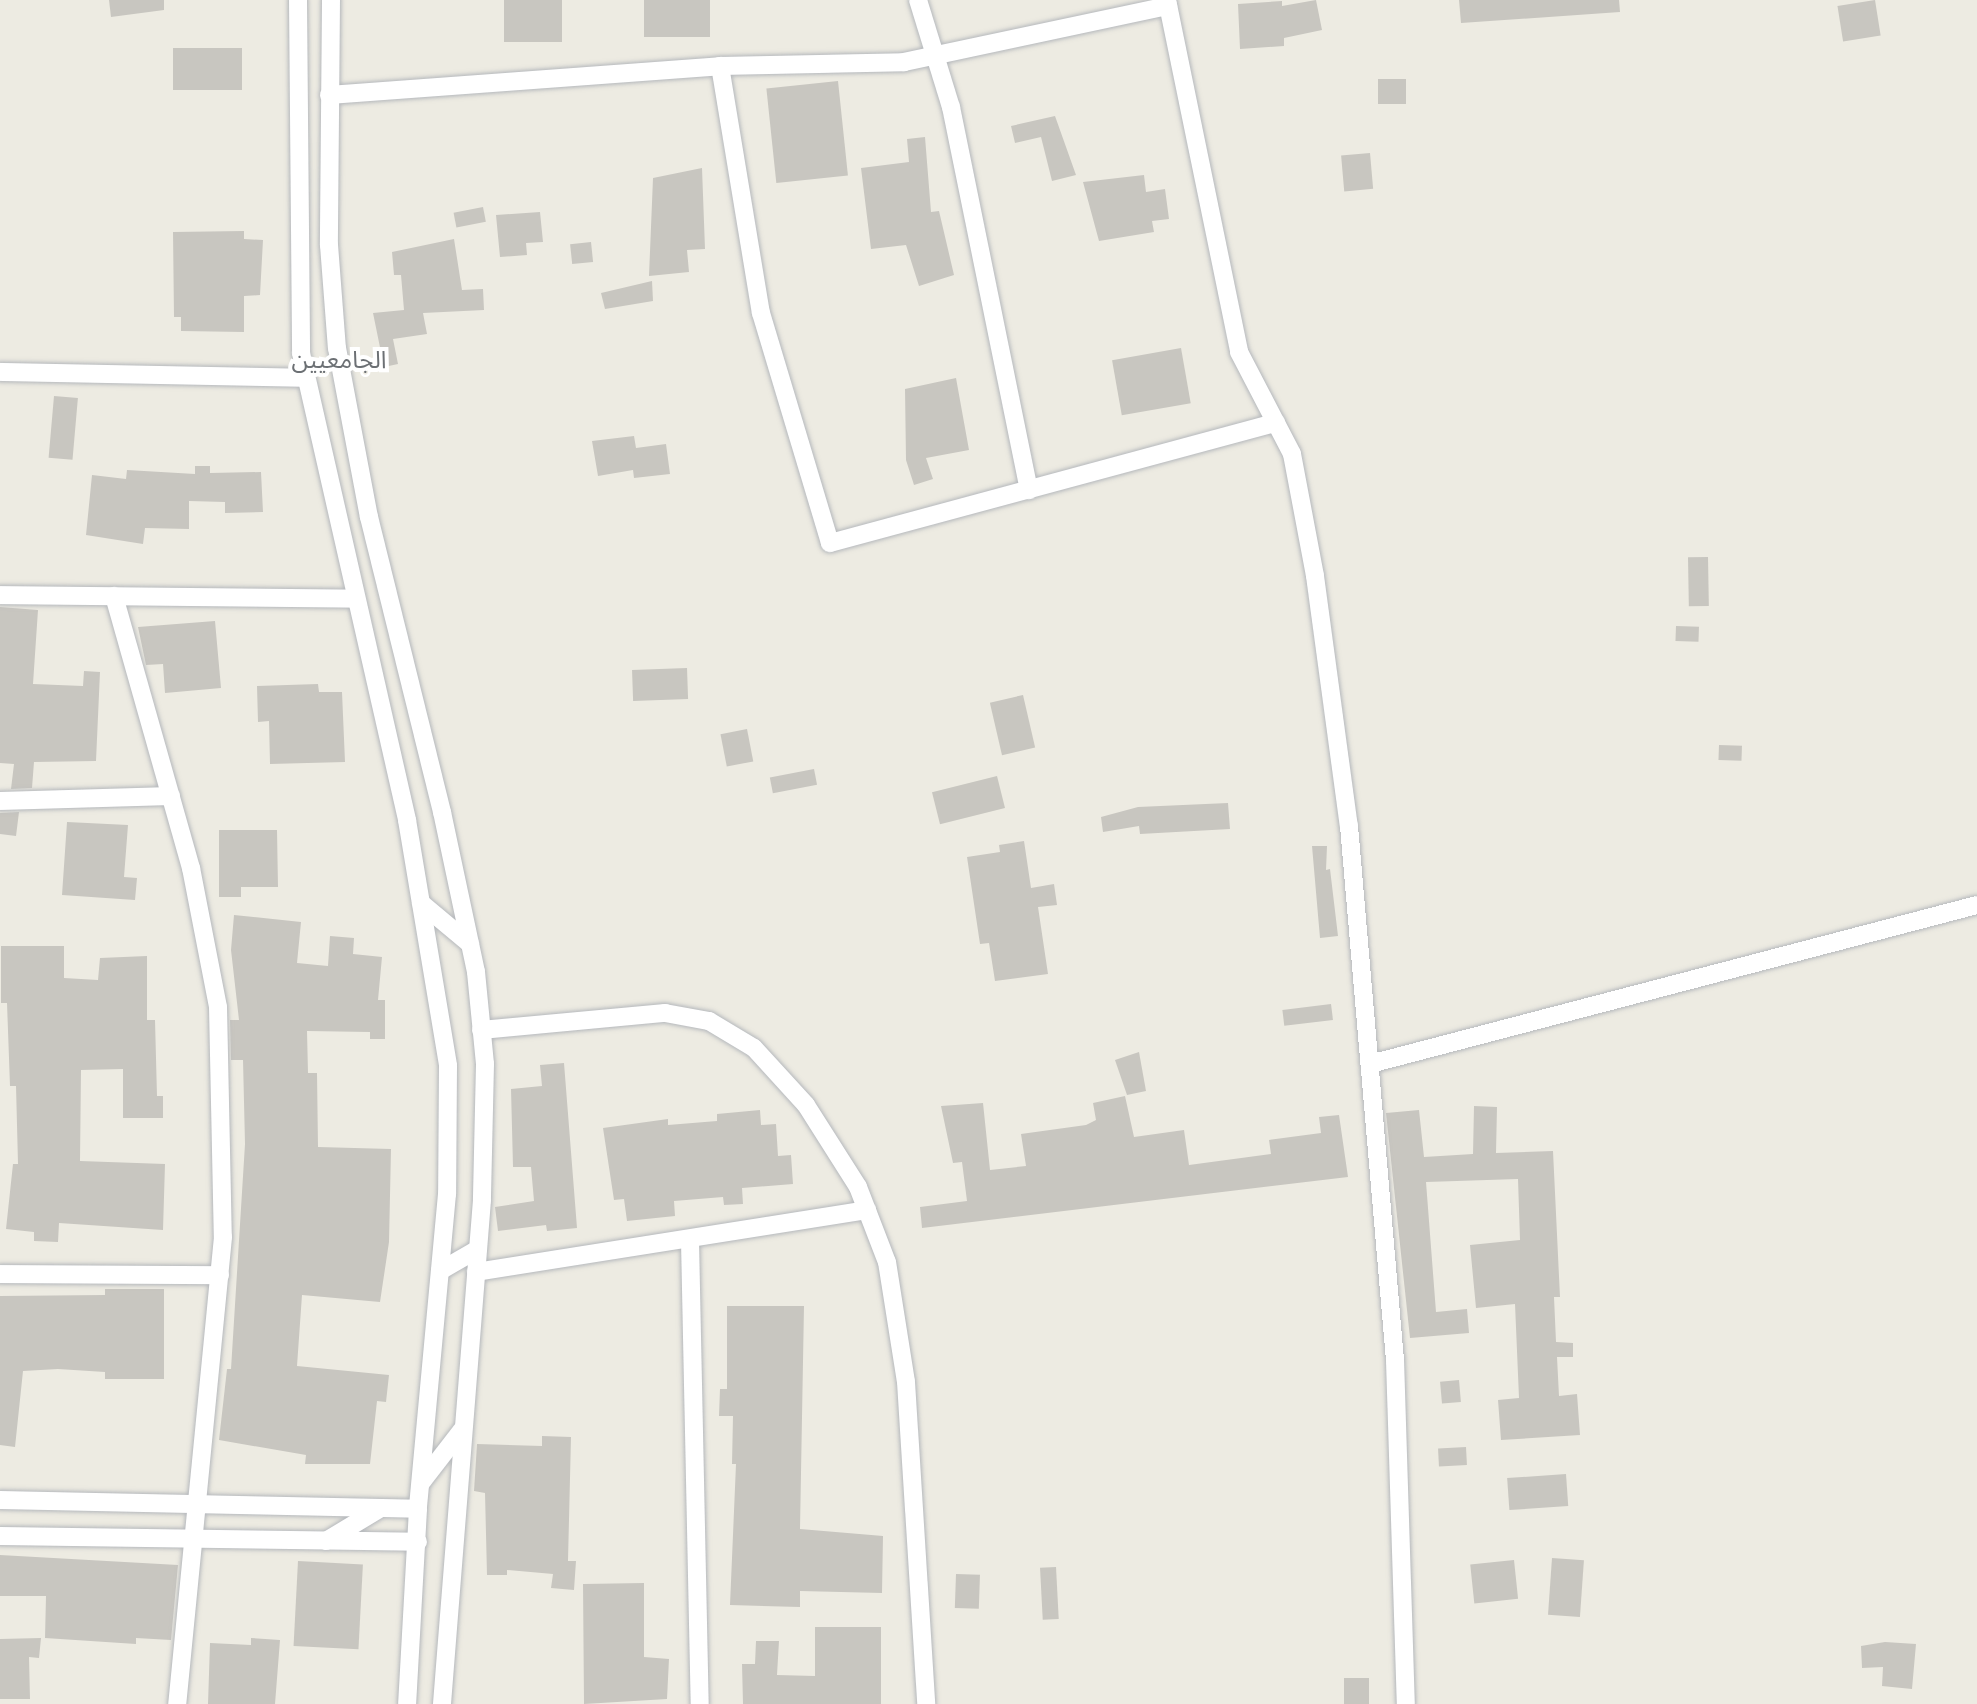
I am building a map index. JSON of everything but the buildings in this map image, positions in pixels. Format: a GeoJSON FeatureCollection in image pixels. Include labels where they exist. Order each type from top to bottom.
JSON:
{"type":"FeatureCollection","features":[{"type":"Feature","properties":{"kind":"street"},"geometry":{"type":"LineString","coordinates":[[298,0],[301,353],[421,903],[448,1066],[440,1271],[418,1509],[407,1704]]}},
{"type":"Feature","properties":{"kind":"street"},"geometry":{"type":"LineString","coordinates":[[331,0],[329,245],[337,348],[369,517],[470,944],[481,1030],[478,1249],[442,1704]]}},
{"type":"Feature","properties":{"kind":"street"},"geometry":{"type":"LineString","coordinates":[[918,0],[951,107],[1029,490]]}},
{"type":"Feature","properties":{"kind":"street"},"geometry":{"type":"LineString","coordinates":[[329,95],[720,66],[904,62],[1168,3],[1239,352],[1292,454],[1315,576],[1349,826],[1395,1360],[1406,1704]]}},
{"type":"Feature","properties":{"kind":"street"},"geometry":{"type":"LineString","coordinates":[[720,66],[761,313],[830,543],[1276,423]]}},
{"type":"Feature","properties":{"kind":"street"},"geometry":{"type":"LineString","coordinates":[[0,372],[306,378]]}},
{"type":"Feature","properties":{"kind":"street"},"geometry":{"type":"LineString","coordinates":[[0,595],[356,599]]}},
{"type":"Feature","properties":{"kind":"street"},"geometry":{"type":"LineString","coordinates":[[114,596],[171,796],[218,1007],[220,1275],[191,1539],[177,1704]]}},
{"type":"Feature","properties":{"kind":"street"},"geometry":{"type":"LineString","coordinates":[[0,801],[171,796]]}},
{"type":"Feature","properties":{"kind":"street"},"geometry":{"type":"LineString","coordinates":[[421,903],[470,944]]}},
{"type":"Feature","properties":{"kind":"street"},"geometry":{"type":"LineString","coordinates":[[1370,1064],[1977,905]]}},
{"type":"Feature","properties":{"kind":"street"},"geometry":{"type":"LineString","coordinates":[[481,1030],[665,1013],[709,1021],[754,1048],[806,1105],[858,1187],[887,1262],[906,1382],[926,1704]]}},
{"type":"Feature","properties":{"kind":"street"},"geometry":{"type":"LineString","coordinates":[[476,1272],[690,1241],[867,1210]]}},
{"type":"Feature","properties":{"kind":"street"},"geometry":{"type":"LineString","coordinates":[[690,1241],[700,1704]]}},
{"type":"Feature","properties":{"kind":"street"},"geometry":{"type":"LineString","coordinates":[[440,1271],[478,1249]]}},
{"type":"Feature","properties":{"kind":"street"},"geometry":{"type":"LineString","coordinates":[[0,1274],[220,1275]]}},
{"type":"Feature","properties":{"kind":"street"},"geometry":{"type":"LineString","coordinates":[[421,1483],[462,1430]]}},
{"type":"Feature","properties":{"kind":"street"},"geometry":{"type":"LineString","coordinates":[[0,1500],[418,1509]]}},
{"type":"Feature","properties":{"kind":"street"},"geometry":{"type":"LineString","coordinates":[[326,1541],[381,1508]]}},
{"type":"Feature","properties":{"kind":"street"},"geometry":{"type":"LineString","coordinates":[[0,1536],[418,1542]]}},
{"type":"Feature","properties":{"kind":"district","name":"الجامعيين"},"geometry":{"type":"Point","coordinates":[339,361]}}]}
